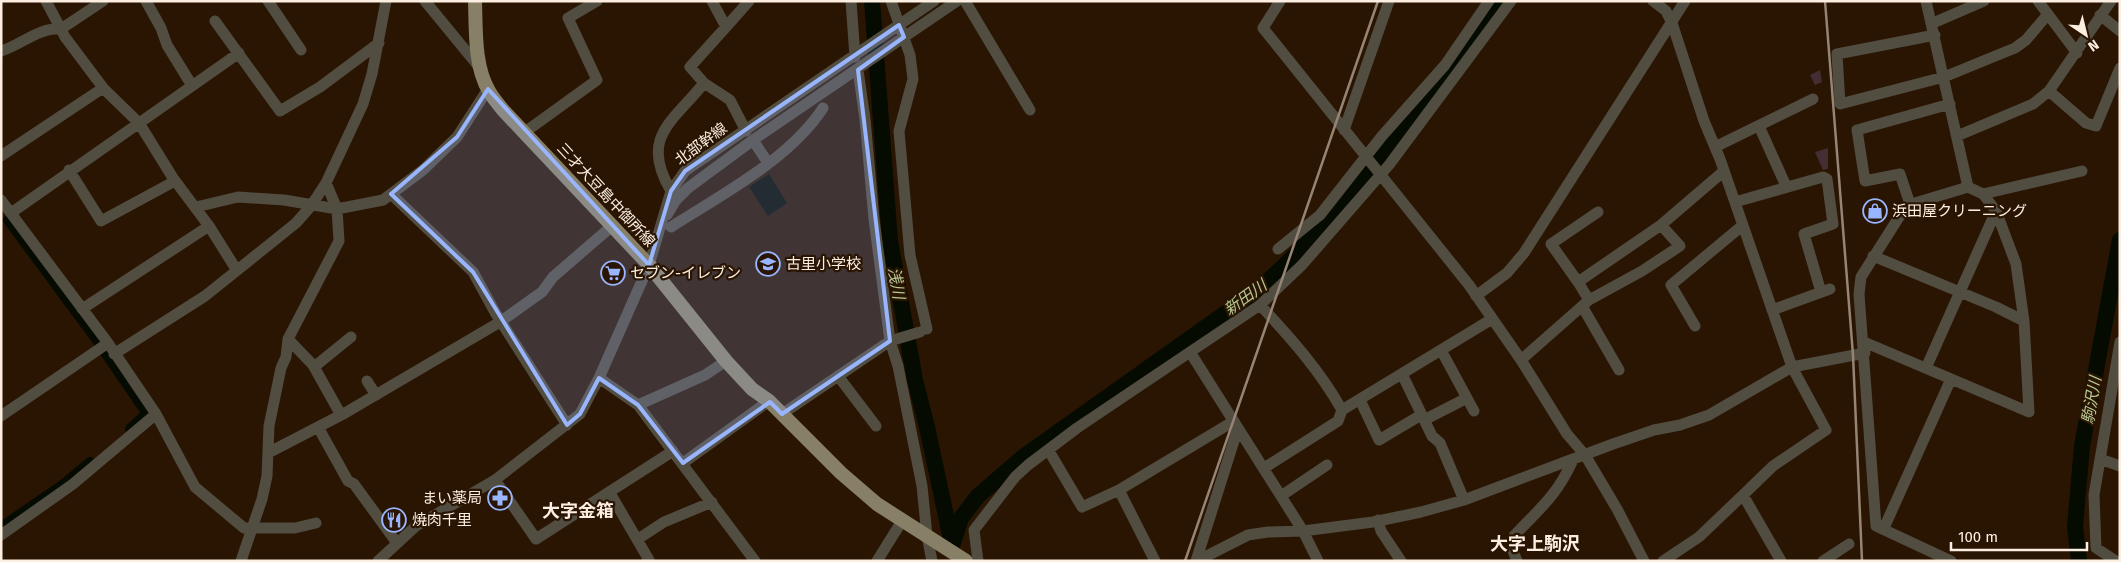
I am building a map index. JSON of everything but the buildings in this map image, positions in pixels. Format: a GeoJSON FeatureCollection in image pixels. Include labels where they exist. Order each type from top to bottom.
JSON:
{"type":"FeatureCollection","features":[{"type":"Feature","properties":{"kind":"main road","name":"三才大豆島中御所線"},"geometry":{"type":"LineString","coordinates":[[475,1],[477,40],[482,69],[488,89],[503,110],[649,265],[726,361],[752,389],[769,401],[841,473],[877,504],[966,561]]}},
{"type":"Feature","properties":{"kind":"street"},"geometry":{"type":"LineString","coordinates":[[46,1],[58,21],[60,29],[103,88],[138,123],[175,181],[196,207],[236,269]]}},
{"type":"Feature","properties":{"kind":"street"},"geometry":{"type":"LineString","coordinates":[[1,51],[44,31],[53,28],[60,29],[103,1]]}},
{"type":"Feature","properties":{"kind":"street"},"geometry":{"type":"LineString","coordinates":[[146,1],[167,45],[191,84]]}},
{"type":"Feature","properties":{"kind":"street"},"geometry":{"type":"LineString","coordinates":[[268,1],[301,50]]}},
{"type":"Feature","properties":{"kind":"street"},"geometry":{"type":"LineString","coordinates":[[114,354],[204,296],[296,223],[311,206],[326,183],[363,104],[379,43],[386,1]]}},
{"type":"Feature","properties":{"kind":"street"},"geometry":{"type":"LineString","coordinates":[[425,1],[482,69]]}},
{"type":"Feature","properties":{"kind":"street"},"geometry":{"type":"LineString","coordinates":[[524,132],[597,80],[568,18],[597,1]]}},
{"type":"Feature","properties":{"kind":"street"},"geometry":{"type":"LineString","coordinates":[[712,1],[726,27]]}},
{"type":"Feature","properties":{"kind":"street"},"geometry":{"type":"LineString","coordinates":[[749,1],[690,67],[704,83],[730,100],[749,136],[768,162]]}},
{"type":"Feature","properties":{"kind":"street"},"geometry":{"type":"LineString","coordinates":[[851,1],[860,53]]}},
{"type":"Feature","properties":{"kind":"street"},"geometry":{"type":"LineString","coordinates":[[782,414],[893,341],[923,331],[904,207],[899,131],[913,79],[910,55],[899,41],[899,25],[891,1]]}},
{"type":"Feature","properties":{"kind":"street"},"geometry":{"type":"LineString","coordinates":[[899,25],[934,1]]}},
{"type":"Feature","properties":{"kind":"street"},"geometry":{"type":"LineString","coordinates":[[899,41],[957,1]]}},
{"type":"Feature","properties":{"kind":"street"},"geometry":{"type":"LineString","coordinates":[[965,1],[1030,110]]}},
{"type":"Feature","properties":{"kind":"street"},"geometry":{"type":"LineString","coordinates":[[1280,1],[1263,28],[1476,296],[1521,360],[1567,434],[1585,455],[1617,509],[1644,561]]}},
{"type":"Feature","properties":{"kind":"street"},"geometry":{"type":"LineString","coordinates":[[1344,130],[1388,1]]}},
{"type":"Feature","properties":{"kind":"street"},"geometry":{"type":"LineString","coordinates":[[1278,249],[1320,215],[1368,159],[1382,136],[1445,65],[1489,1]]}},
{"type":"Feature","properties":{"kind":"street"},"geometry":{"type":"LineString","coordinates":[[978,561],[974,530],[1015,477],[1028,464],[1049,451],[1077,428],[1260,305],[1302,265],[1379,173],[1511,1]]}},
{"type":"Feature","properties":{"kind":"street"},"geometry":{"type":"LineString","coordinates":[[1653,1],[1666,11],[1672,23],[1704,121],[1724,171],[1792,367],[1826,430],[1793,455],[1773,466],[1699,537],[1663,561]]}},
{"type":"Feature","properties":{"kind":"street"},"geometry":{"type":"LineString","coordinates":[[1476,296],[1507,273],[1524,253],[1685,1]]}},
{"type":"Feature","properties":{"kind":"street"},"geometry":{"type":"LineString","coordinates":[[1926,1],[1934,29],[1968,187]]}},
{"type":"Feature","properties":{"kind":"street"},"geometry":{"type":"LineString","coordinates":[[1957,1],[1958,14]]}},
{"type":"Feature","properties":{"kind":"street"},"geometry":{"type":"LineString","coordinates":[[1984,1],[1934,29],[1838,54],[1840,104],[1944,77],[2016,48],[2026,40],[2048,14]]}},
{"type":"Feature","properties":{"kind":"street"},"geometry":{"type":"LineString","coordinates":[[2038,1],[2076,53]]}},
{"type":"Feature","properties":{"kind":"street"},"geometry":{"type":"LineString","coordinates":[[1958,136],[2033,104],[2049,92],[2111,1]]}},
{"type":"Feature","properties":{"kind":"street"},"geometry":{"type":"LineString","coordinates":[[2100,15],[2120,31]]}},
{"type":"Feature","properties":{"kind":"street"},"geometry":{"type":"LineString","coordinates":[[215,21],[280,112],[320,87],[379,43]]}},
{"type":"Feature","properties":{"kind":"street","name":"北部幹線"},"geometry":{"type":"LineString","coordinates":[[658,234],[682,193],[749,136],[899,25]]}},
{"type":"Feature","properties":{"kind":"street","name":"北部幹線"},"geometry":{"type":"LineString","coordinates":[[658,234],[671,191],[679,178],[694,164],[749,136],[860,69],[899,41]]}},
{"type":"Feature","properties":{"kind":"street"},"geometry":{"type":"LineString","coordinates":[[11,213],[191,84],[239,53]]}},
{"type":"Feature","properties":{"kind":"street"},"geometry":{"type":"LineString","coordinates":[[2049,92],[2086,123],[2096,126],[2120,68]]}},
{"type":"Feature","properties":{"kind":"street"},"geometry":{"type":"LineString","coordinates":[[860,69],[874,219],[893,341],[931,538],[932,561]]}},
{"type":"Feature","properties":{"kind":"street"},"geometry":{"type":"LineString","coordinates":[[671,191],[662,176],[658,139],[667,123],[704,83]]}},
{"type":"Feature","properties":{"kind":"street"},"geometry":{"type":"LineString","coordinates":[[1,156],[103,88]]}},
{"type":"Feature","properties":{"kind":"street"},"geometry":{"type":"LineString","coordinates":[[196,207],[238,197],[284,200],[337,209],[375,202],[391,194],[423,170],[457,137],[488,89]]}},
{"type":"Feature","properties":{"kind":"street"},"geometry":{"type":"LineString","coordinates":[[1715,147],[1813,99]]}},
{"type":"Feature","properties":{"kind":"street"},"geometry":{"type":"LineString","coordinates":[[1911,206],[1900,174],[1865,181],[1857,130],[1950,104]]}},
{"type":"Feature","properties":{"kind":"street"},"geometry":{"type":"LineString","coordinates":[[671,227],[768,162],[814,122],[823,108]]}},
{"type":"Feature","properties":{"kind":"street"},"geometry":{"type":"LineString","coordinates":[[1759,126],[1786,186]]}},
{"type":"Feature","properties":{"kind":"street"},"geometry":{"type":"LineString","coordinates":[[69,170],[101,221],[175,181]]}},
{"type":"Feature","properties":{"kind":"street"},"geometry":{"type":"LineString","coordinates":[[1578,282],[1661,225],[1724,171]]}},
{"type":"Feature","properties":{"kind":"street"},"geometry":{"type":"LineString","coordinates":[[1983,194],[2082,171]]}},
{"type":"Feature","properties":{"kind":"street"},"geometry":{"type":"LineString","coordinates":[[1735,202],[1786,186],[1823,177],[1827,179],[1833,224],[1804,234],[1826,290],[1772,310]]}},
{"type":"Feature","properties":{"kind":"street"},"geometry":{"type":"LineString","coordinates":[[241,561],[262,500],[267,476],[269,426],[281,368],[286,357],[288,339],[337,248],[339,223],[337,209],[326,183]]}},
{"type":"Feature","properties":{"kind":"street"},"geometry":{"type":"LineString","coordinates":[[1236,424],[1196,561],[1218,556],[1248,535],[1303,531],[1378,520],[1421,512],[1464,500],[1654,430],[1680,425],[1709,415],[1792,367],[1864,348],[1926,368],[2028,412],[2024,321],[2016,264],[1996,211],[1983,194],[1968,187],[1915,203],[1899,217],[1861,277],[1859,294],[1864,348],[1876,526],[1884,528],[1951,561]]}},
{"type":"Feature","properties":{"kind":"street"},"geometry":{"type":"LineString","coordinates":[[391,194],[465,263],[472,272],[500,322],[567,425]]}},
{"type":"Feature","properties":{"kind":"street"},"geometry":{"type":"LineString","coordinates":[[1,200],[108,343],[156,414],[195,487],[244,528],[295,528],[316,523]]}},
{"type":"Feature","properties":{"kind":"street"},"geometry":{"type":"LineString","coordinates":[[1926,368],[1996,211]]}},
{"type":"Feature","properties":{"kind":"street"},"geometry":{"type":"LineString","coordinates":[[1598,212],[1552,244],[1578,282],[1586,303],[1619,370]]}},
{"type":"Feature","properties":{"kind":"street"},"geometry":{"type":"LineString","coordinates":[[1521,360],[1586,303],[1642,271],[1680,246],[1661,225]]}},
{"type":"Feature","properties":{"kind":"street"},"geometry":{"type":"LineString","coordinates":[[1695,326],[1670,284],[1743,225]]}},
{"type":"Feature","properties":{"kind":"street"},"geometry":{"type":"LineString","coordinates":[[82,309],[209,226]]}},
{"type":"Feature","properties":{"kind":"street"},"geometry":{"type":"LineString","coordinates":[[268,453],[341,415],[500,322],[542,292],[553,277],[612,226]]}},
{"type":"Feature","properties":{"kind":"street"},"geometry":{"type":"LineString","coordinates":[[378,561],[416,526],[495,480],[580,414],[599,378],[649,265],[658,234]]}},
{"type":"Feature","properties":{"kind":"street"},"geometry":{"type":"LineString","coordinates":[[1874,256],[2024,321]]}},
{"type":"Feature","properties":{"kind":"street"},"geometry":{"type":"LineString","coordinates":[[1260,305],[1289,335],[1326,383],[1342,410]]}},
{"type":"Feature","properties":{"kind":"street"},"geometry":{"type":"LineString","coordinates":[[1264,468],[1338,421],[1342,410],[1492,319]]}},
{"type":"Feature","properties":{"kind":"street"},"geometry":{"type":"LineString","coordinates":[[314,367],[351,337]]}},
{"type":"Feature","properties":{"kind":"street"},"geometry":{"type":"LineString","coordinates":[[288,339],[314,367],[341,415]]}},
{"type":"Feature","properties":{"kind":"street"},"geometry":{"type":"LineString","coordinates":[[2116,561],[2096,548],[2094,495],[2118,368],[2120,342]]}},
{"type":"Feature","properties":{"kind":"street"},"geometry":{"type":"LineString","coordinates":[[1,416],[108,343]]}},
{"type":"Feature","properties":{"kind":"street"},"geometry":{"type":"LineString","coordinates":[[1441,350],[1474,411]]}},
{"type":"Feature","properties":{"kind":"street"},"geometry":{"type":"LineString","coordinates":[[1190,352],[1303,531],[1318,561]]}},
{"type":"Feature","properties":{"kind":"street"},"geometry":{"type":"LineString","coordinates":[[638,405],[705,375],[726,361]]}},
{"type":"Feature","properties":{"kind":"street"},"geometry":{"type":"LineString","coordinates":[[1402,374],[1432,436],[1440,443],[1464,500]]}},
{"type":"Feature","properties":{"kind":"street"},"geometry":{"type":"LineString","coordinates":[[838,376],[863,416],[876,426]]}},
{"type":"Feature","properties":{"kind":"street"},"geometry":{"type":"LineString","coordinates":[[599,378],[638,405],[755,561]]}},
{"type":"Feature","properties":{"kind":"street"},"geometry":{"type":"LineString","coordinates":[[1884,528],[1951,379]]}},
{"type":"Feature","properties":{"kind":"street"},"geometry":{"type":"LineString","coordinates":[[366,381],[376,395]]}},
{"type":"Feature","properties":{"kind":"street"},"geometry":{"type":"LineString","coordinates":[[1360,400],[1379,440],[1423,417],[1467,398]]}},
{"type":"Feature","properties":{"kind":"street"},"geometry":{"type":"LineString","coordinates":[[683,463],[769,401]]}},
{"type":"Feature","properties":{"kind":"street"},"geometry":{"type":"LineString","coordinates":[[1,535],[73,484],[156,414]]}},
{"type":"Feature","properties":{"kind":"street"},"geometry":{"type":"LineString","coordinates":[[1049,451],[1082,507],[1118,490],[1236,424]]}},
{"type":"Feature","properties":{"kind":"street"},"geometry":{"type":"LineString","coordinates":[[318,427],[348,481],[354,484],[397,543]]}},
{"type":"Feature","properties":{"kind":"street"},"geometry":{"type":"LineString","coordinates":[[495,480],[536,539],[610,493],[672,451]]}},
{"type":"Feature","properties":{"kind":"street"},"geometry":{"type":"LineString","coordinates":[[2100,459],[2120,466]]}},
{"type":"Feature","properties":{"kind":"street"},"geometry":{"type":"LineString","coordinates":[[1517,561],[1513,551],[1514,536],[1549,501],[1564,480],[1573,460]]}},
{"type":"Feature","properties":{"kind":"street"},"geometry":{"type":"LineString","coordinates":[[1281,496],[1327,465]]}},
{"type":"Feature","properties":{"kind":"street"},"geometry":{"type":"LineString","coordinates":[[1118,490],[1155,561]]}},
{"type":"Feature","properties":{"kind":"street"},"geometry":{"type":"LineString","coordinates":[[610,493],[638,539],[649,560],[647,561]]}},
{"type":"Feature","properties":{"kind":"street"},"geometry":{"type":"LineString","coordinates":[[1743,495],[1781,561]]}},
{"type":"Feature","properties":{"kind":"street"},"geometry":{"type":"LineString","coordinates":[[638,539],[664,522],[712,502]]}},
{"type":"Feature","properties":{"kind":"street"},"geometry":{"type":"LineString","coordinates":[[1378,520],[1381,531],[1402,561]]}},
{"type":"Feature","properties":{"kind":"street"},"geometry":{"type":"LineString","coordinates":[[877,561],[902,521]]}},
{"type":"Feature","properties":{"kind":"street"},"geometry":{"type":"LineString","coordinates":[[1823,561],[1849,544]]}},
{"type":"Feature","properties":{"kind":"highlighted area"},"geometry":{"type":"Polygon","coordinates":[[[899,25],[904,37],[858,70],[890,341],[782,414],[770,402],[683,463],[638,405],[599,378],[580,414],[567,425],[473,272],[391,194],[457,137],[488,89],[649,265],[671,191],[685,171],[899,25]]]}},
{"type":"Feature","properties":{"kind":"shaded area"},"geometry":{"type":"Polygon","coordinates":[[[1820,70],[1822,82],[1815,85],[1810,75],[1820,70]]]}},
{"type":"Feature","properties":{"kind":"shaded area"},"geometry":{"type":"Polygon","coordinates":[[[1828,148],[1828,169],[1823,170],[1815,152],[1828,148]]]}},
{"type":"Feature","properties":{"kind":"shaded area"},"geometry":{"type":"Polygon","coordinates":[[[769,174],[787,203],[768,216],[749,187],[769,174]]]}},
{"type":"Feature","properties":{"kind":"waterway","name":"浅川"},"geometry":{"type":"LineString","coordinates":[[872,1],[890,241],[915,380],[952,544]]}},
{"type":"Feature","properties":{"kind":"waterway","name":"新田川"},"geometry":{"type":"LineString","coordinates":[[952,546],[961,518],[978,496],[1023,457],[1251,295],[1283,267],[1367,174],[1451,67],[1499,1]]}},
{"type":"Feature","properties":{"kind":"waterway"},"geometry":{"type":"LineString","coordinates":[[8,220],[99,343]]}},
{"type":"Feature","properties":{"kind":"waterway","name":"駒沢川"},"geometry":{"type":"LineString","coordinates":[[2079,561],[2075,527],[2082,446],[2120,240]]}},
{"type":"Feature","properties":{"kind":"waterway"},"geometry":{"type":"LineString","coordinates":[[104,351],[145,411],[144,416],[130,429]]}},
{"type":"Feature","properties":{"kind":"waterway"},"geometry":{"type":"LineString","coordinates":[[1,527],[61,486],[90,462]]}},
{"type":"Feature","properties":{"kind":"railway"},"geometry":{"type":"LineString","coordinates":[[1185,561],[1378,1]]}},
{"type":"Feature","properties":{"kind":"railway"},"geometry":{"type":"LineString","coordinates":[[1825,1],[1853,355],[1862,561]]}},
{"type":"Feature","properties":{"kind":"place","name":"浜田屋クリーニング"},"geometry":{"type":"Point","coordinates":[1875,211]}},
{"type":"Feature","properties":{"kind":"place","name":"古里小学校"},"geometry":{"type":"Point","coordinates":[768,264]}},
{"type":"Feature","properties":{"kind":"place","name":"セブン-イレブン"},"geometry":{"type":"Point","coordinates":[613,273]}},
{"type":"Feature","properties":{"kind":"place","name":"まい薬局"},"geometry":{"type":"Point","coordinates":[500,498]}},
{"type":"Feature","properties":{"kind":"place","name":"焼肉千里"},"geometry":{"type":"Point","coordinates":[394,520]}},
{"type":"Feature","properties":{"kind":"district","name":"大字金箱"},"geometry":{"type":"Point","coordinates":[578,511]}},
{"type":"Feature","properties":{"kind":"district","name":"大字上駒沢"},"geometry":{"type":"Point","coordinates":[1535,544]}}]}
